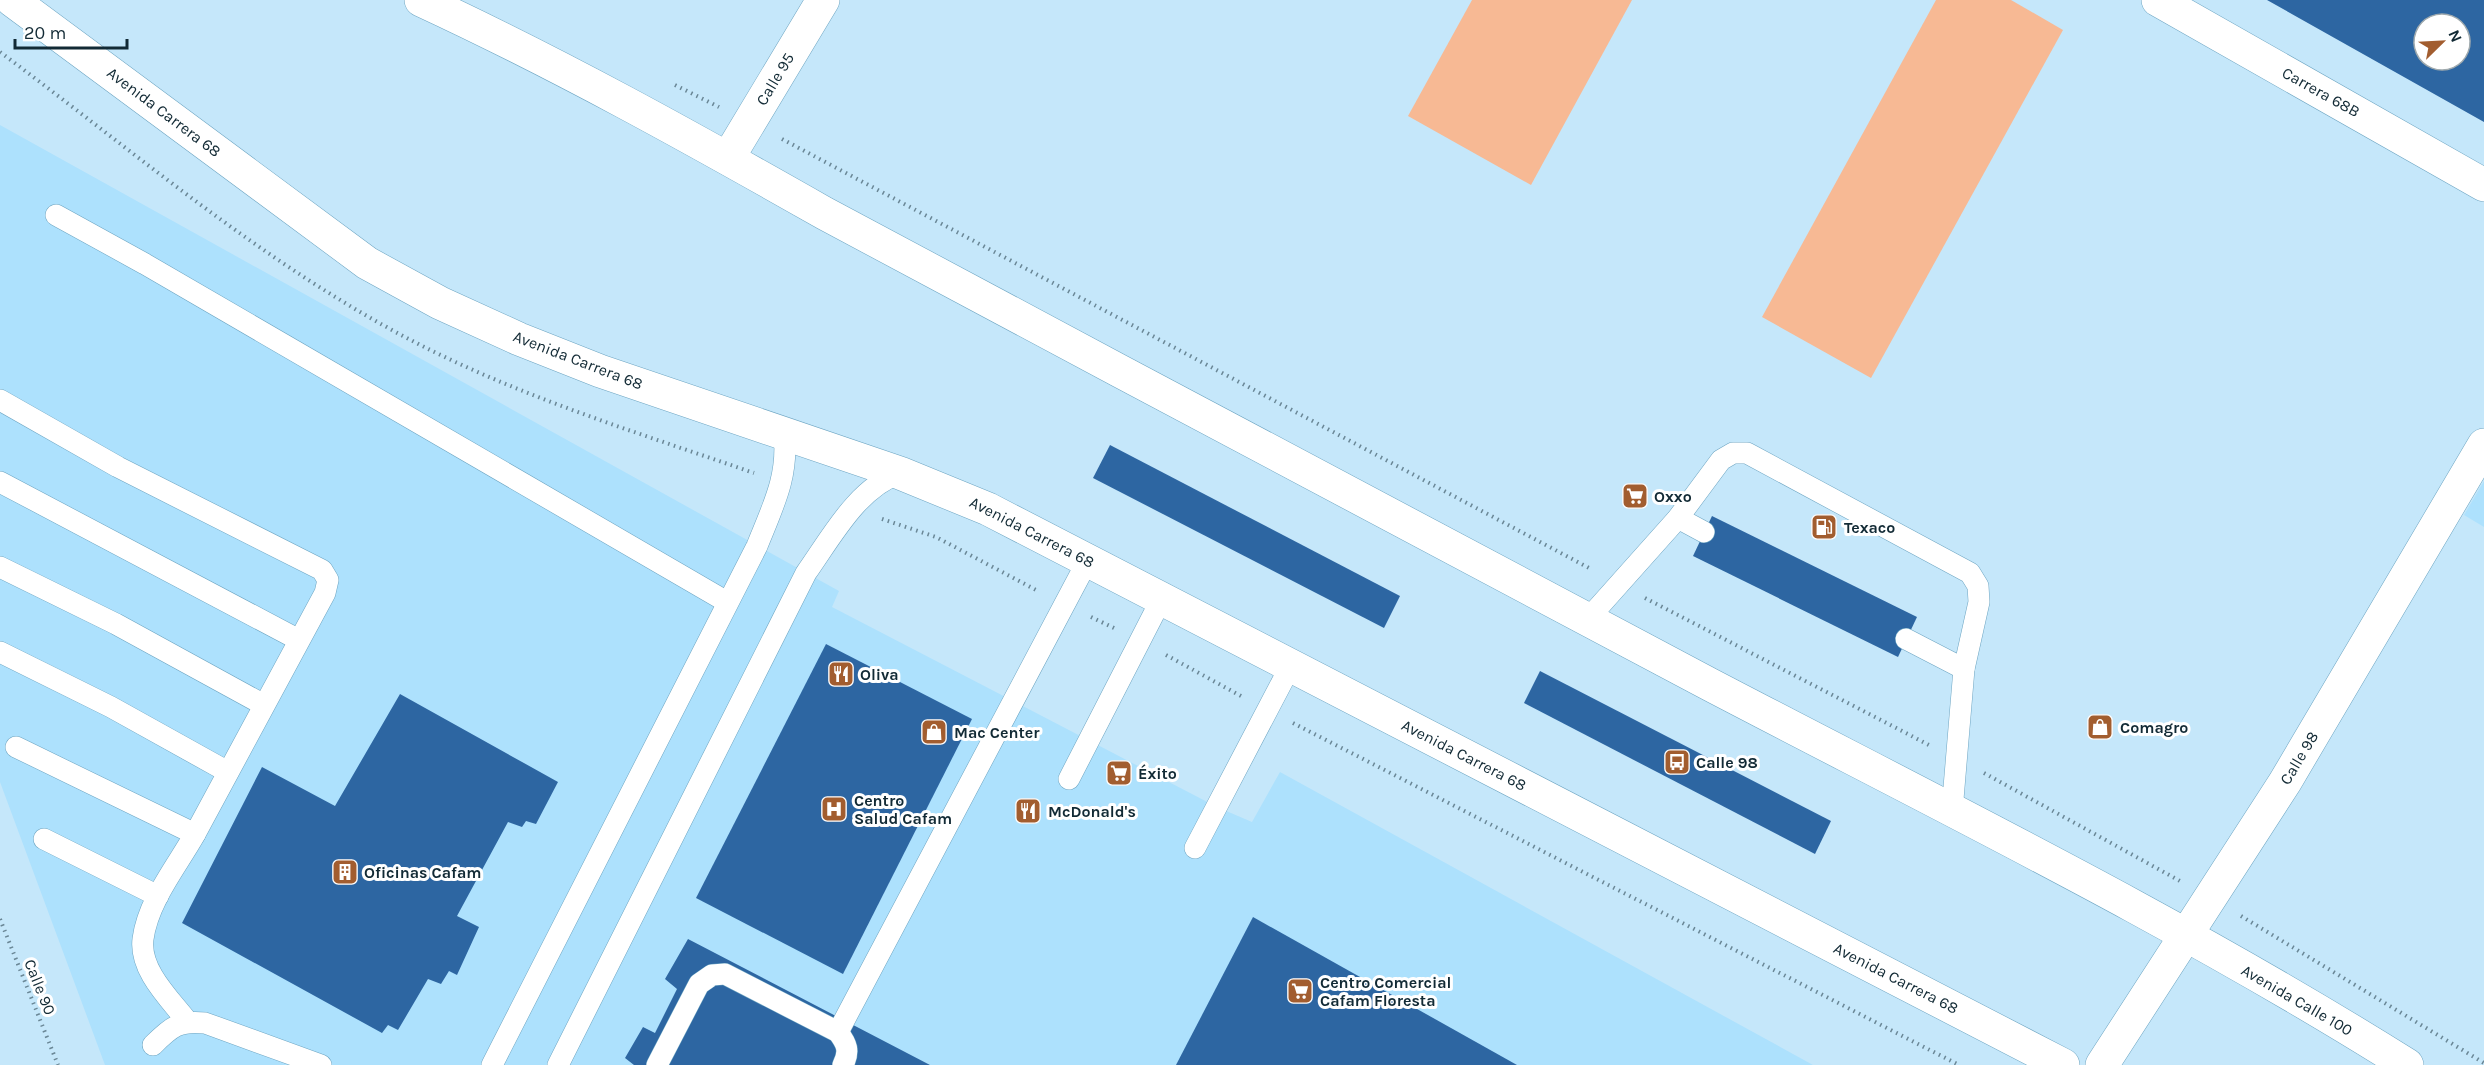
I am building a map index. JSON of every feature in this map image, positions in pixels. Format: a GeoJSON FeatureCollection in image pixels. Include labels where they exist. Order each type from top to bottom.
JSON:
{"type":"FeatureCollection","features":[{"type":"Feature","properties":{"kind":"main road","name":"Avenida Carrera 68"},"geometry":{"type":"LineString","coordinates":[[12,0],[367,263],[440,303],[519,339],[600,371],[900,473],[988,509],[2063,1065]]}},
{"type":"Feature","properties":{"kind":"main road"},"geometry":{"type":"LineString","coordinates":[[421,0],[510,42],[728,158],[824,213],[1587,620],[2084,879],[2187,936]]}},
{"type":"Feature","properties":{"kind":"main road","name":"Calle 95"},"geometry":{"type":"LineString","coordinates":[[728,158],[823,0]]}},
{"type":"Feature","properties":{"kind":"main road","name":"Carrera 68B"},"geometry":{"type":"LineString","coordinates":[[2158,0],[2484,184]]}},
{"type":"Feature","properties":{"kind":"main road","name":"Calle 98"},"geometry":{"type":"LineString","coordinates":[[2102,1065],[2285,782],[2484,445]]}},
{"type":"Feature","properties":{"kind":"main road","name":"Avenida Calle 100"},"geometry":{"type":"LineString","coordinates":[[2187,936],[2407,1065]]}},
{"type":"Feature","properties":{"kind":"lane"},"geometry":{"type":"LineString","coordinates":[[56,215],[145,264],[727,602]]}},
{"type":"Feature","properties":{"kind":"lane"},"geometry":{"type":"LineString","coordinates":[[0,400],[117,466],[322,570],[328,580],[325,593],[195,834],[158,897],[143,939],[143,956],[152,975],[187,1021]]}},
{"type":"Feature","properties":{"kind":"lane"},"geometry":{"type":"LineString","coordinates":[[492,1065],[757,546],[782,483],[786,457],[784,433]]}},
{"type":"Feature","properties":{"kind":"lane"},"geometry":{"type":"LineString","coordinates":[[1587,620],[1678,518],[1720,460],[1733,453],[1747,453],[1970,573],[1978,586],[1978,602],[1964,669],[1952,811]]}},
{"type":"Feature","properties":{"kind":"lane"},"geometry":{"type":"LineString","coordinates":[[558,1065],[806,573],[853,508],[876,486],[900,473]]}},
{"type":"Feature","properties":{"kind":"lane"},"geometry":{"type":"LineString","coordinates":[[0,482],[299,640]]}},
{"type":"Feature","properties":{"kind":"lane"},"geometry":{"type":"LineString","coordinates":[[1678,518],[1704,532]]}},
{"type":"Feature","properties":{"kind":"lane"},"geometry":{"type":"LineString","coordinates":[[838,1032],[1088,560]]}},
{"type":"Feature","properties":{"kind":"lane"},"geometry":{"type":"LineString","coordinates":[[0,567],[116,624],[264,705]]}},
{"type":"Feature","properties":{"kind":"lane"},"geometry":{"type":"LineString","coordinates":[[1069,779],[1162,598]]}},
{"type":"Feature","properties":{"kind":"lane"},"geometry":{"type":"LineString","coordinates":[[1906,639],[1964,669]]}},
{"type":"Feature","properties":{"kind":"lane"},"geometry":{"type":"LineString","coordinates":[[0,652],[111,707],[228,772]]}},
{"type":"Feature","properties":{"kind":"lane"},"geometry":{"type":"LineString","coordinates":[[1195,848],[1291,665]]}},
{"type":"Feature","properties":{"kind":"lane"},"geometry":{"type":"LineString","coordinates":[[16,747],[195,834]]}},
{"type":"Feature","properties":{"kind":"lane"},"geometry":{"type":"LineString","coordinates":[[44,839],[158,897]]}},
{"type":"Feature","properties":{"kind":"lane"},"geometry":{"type":"LineString","coordinates":[[657,1065],[699,984],[712,975],[725,974],[838,1032],[847,1044],[847,1056],[843,1065]]}},
{"type":"Feature","properties":{"kind":"lane"},"geometry":{"type":"LineString","coordinates":[[153,1045],[169,1029],[187,1021],[205,1023],[321,1065]]}},
{"type":"Feature","properties":{"kind":"path"},"geometry":{"type":"LineString","coordinates":[[0,52],[228,226],[317,285],[404,336],[475,370],[556,403],[782,483]]}},
{"type":"Feature","properties":{"kind":"path"},"geometry":{"type":"LineString","coordinates":[[674,85],[1619,584],[2106,838]]}},
{"type":"Feature","properties":{"kind":"path"},"geometry":{"type":"LineString","coordinates":[[853,508],[936,537],[1064,605],[1140,641],[1268,711],[1959,1065]]}},
{"type":"Feature","properties":{"kind":"path","name":"Calle 90"},"geometry":{"type":"LineString","coordinates":[[0,919],[58,1065]]}},
{"type":"Feature","properties":{"kind":"path"},"geometry":{"type":"LineString","coordinates":[[2265,929],[2484,1063]]}},
{"type":"Feature","properties":{"kind":"shaded area"},"geometry":{"type":"Polygon","coordinates":[[[1472,0],[1632,0],[1531,185],[1408,116],[1472,0]]]}},
{"type":"Feature","properties":{"kind":"shaded area"},"geometry":{"type":"Polygon","coordinates":[[[1936,0],[2011,0],[2063,30],[1871,378],[1762,317],[1936,0]]]}},
{"type":"Feature","properties":{"kind":"shaded area"},"geometry":{"type":"Polygon","coordinates":[[[0,125],[839,591],[832,607],[1217,807],[1252,822],[1280,772],[1813,1065],[105,1065],[0,782],[0,125]]]}},
{"type":"Feature","properties":{"kind":"shaded area"},"geometry":{"type":"Polygon","coordinates":[[[2484,481],[2484,527],[2464,515],[2484,481]]]}},
{"type":"Feature","properties":{"kind":"building"},"geometry":{"type":"Polygon","coordinates":[[[2267,0],[2484,0],[2484,122],[2267,0]]]}},
{"type":"Feature","properties":{"kind":"building"},"geometry":{"type":"Polygon","coordinates":[[[1110,445],[1400,596],[1384,628],[1093,478],[1110,445]]]}},
{"type":"Feature","properties":{"kind":"building"},"geometry":{"type":"Polygon","coordinates":[[[1712,516],[1917,617],[1898,657],[1693,556],[1712,516]]]}},
{"type":"Feature","properties":{"kind":"building","name":"Centro Salud Cafam"},"geometry":{"type":"Polygon","coordinates":[[[826,644],[972,719],[843,974],[696,898],[826,644]]]}},
{"type":"Feature","properties":{"kind":"building","name":"Calle 98"},"geometry":{"type":"Polygon","coordinates":[[[1540,671],[1831,821],[1815,854],[1524,703],[1540,671]]]}},
{"type":"Feature","properties":{"kind":"building","name":"Oficinas Cafam"},"geometry":{"type":"Polygon","coordinates":[[[400,694],[558,782],[536,824],[526,821],[522,827],[508,822],[457,916],[479,927],[457,975],[449,971],[441,984],[428,979],[398,1030],[388,1025],[382,1033],[182,923],[262,767],[335,806],[400,694]]]}},
{"type":"Feature","properties":{"kind":"building","name":"Centro Comercial Cafam Floresta"},"geometry":{"type":"Polygon","coordinates":[[[1253,917],[1517,1065],[1176,1065],[1253,917]]]}},
{"type":"Feature","properties":{"kind":"building"},"geometry":{"type":"Polygon","coordinates":[[[688,939],[930,1065],[634,1065],[625,1058],[643,1027],[655,1033],[677,989],[665,979],[688,939]]]}},
{"type":"Feature","properties":{"kind":"place","name":"Oxxo"},"geometry":{"type":"Point","coordinates":[1635,496]}},
{"type":"Feature","properties":{"kind":"place","name":"Texaco"},"geometry":{"type":"Point","coordinates":[1824,527]}},
{"type":"Feature","properties":{"kind":"place","name":"Oliva"},"geometry":{"type":"Point","coordinates":[841,674]}},
{"type":"Feature","properties":{"kind":"place","name":"Comagro"},"geometry":{"type":"Point","coordinates":[2100,727]}},
{"type":"Feature","properties":{"kind":"place","name":"Mac Center"},"geometry":{"type":"Point","coordinates":[934,732]}},
{"type":"Feature","properties":{"kind":"place","name":"Calle 98"},"geometry":{"type":"Point","coordinates":[1677,762]}},
{"type":"Feature","properties":{"kind":"place","name":"Éxito"},"geometry":{"type":"Point","coordinates":[1119,773]}},
{"type":"Feature","properties":{"kind":"place","name":"Centro Salud Cafam"},"geometry":{"type":"Point","coordinates":[834,809]}},
{"type":"Feature","properties":{"kind":"place","name":"McDonald's"},"geometry":{"type":"Point","coordinates":[1028,811]}},
{"type":"Feature","properties":{"kind":"place","name":"Oficinas Cafam"},"geometry":{"type":"Point","coordinates":[345,872]}},
{"type":"Feature","properties":{"kind":"place","name":"Centro Comercial Cafam Floresta"},"geometry":{"type":"Point","coordinates":[1300,991]}}]}
